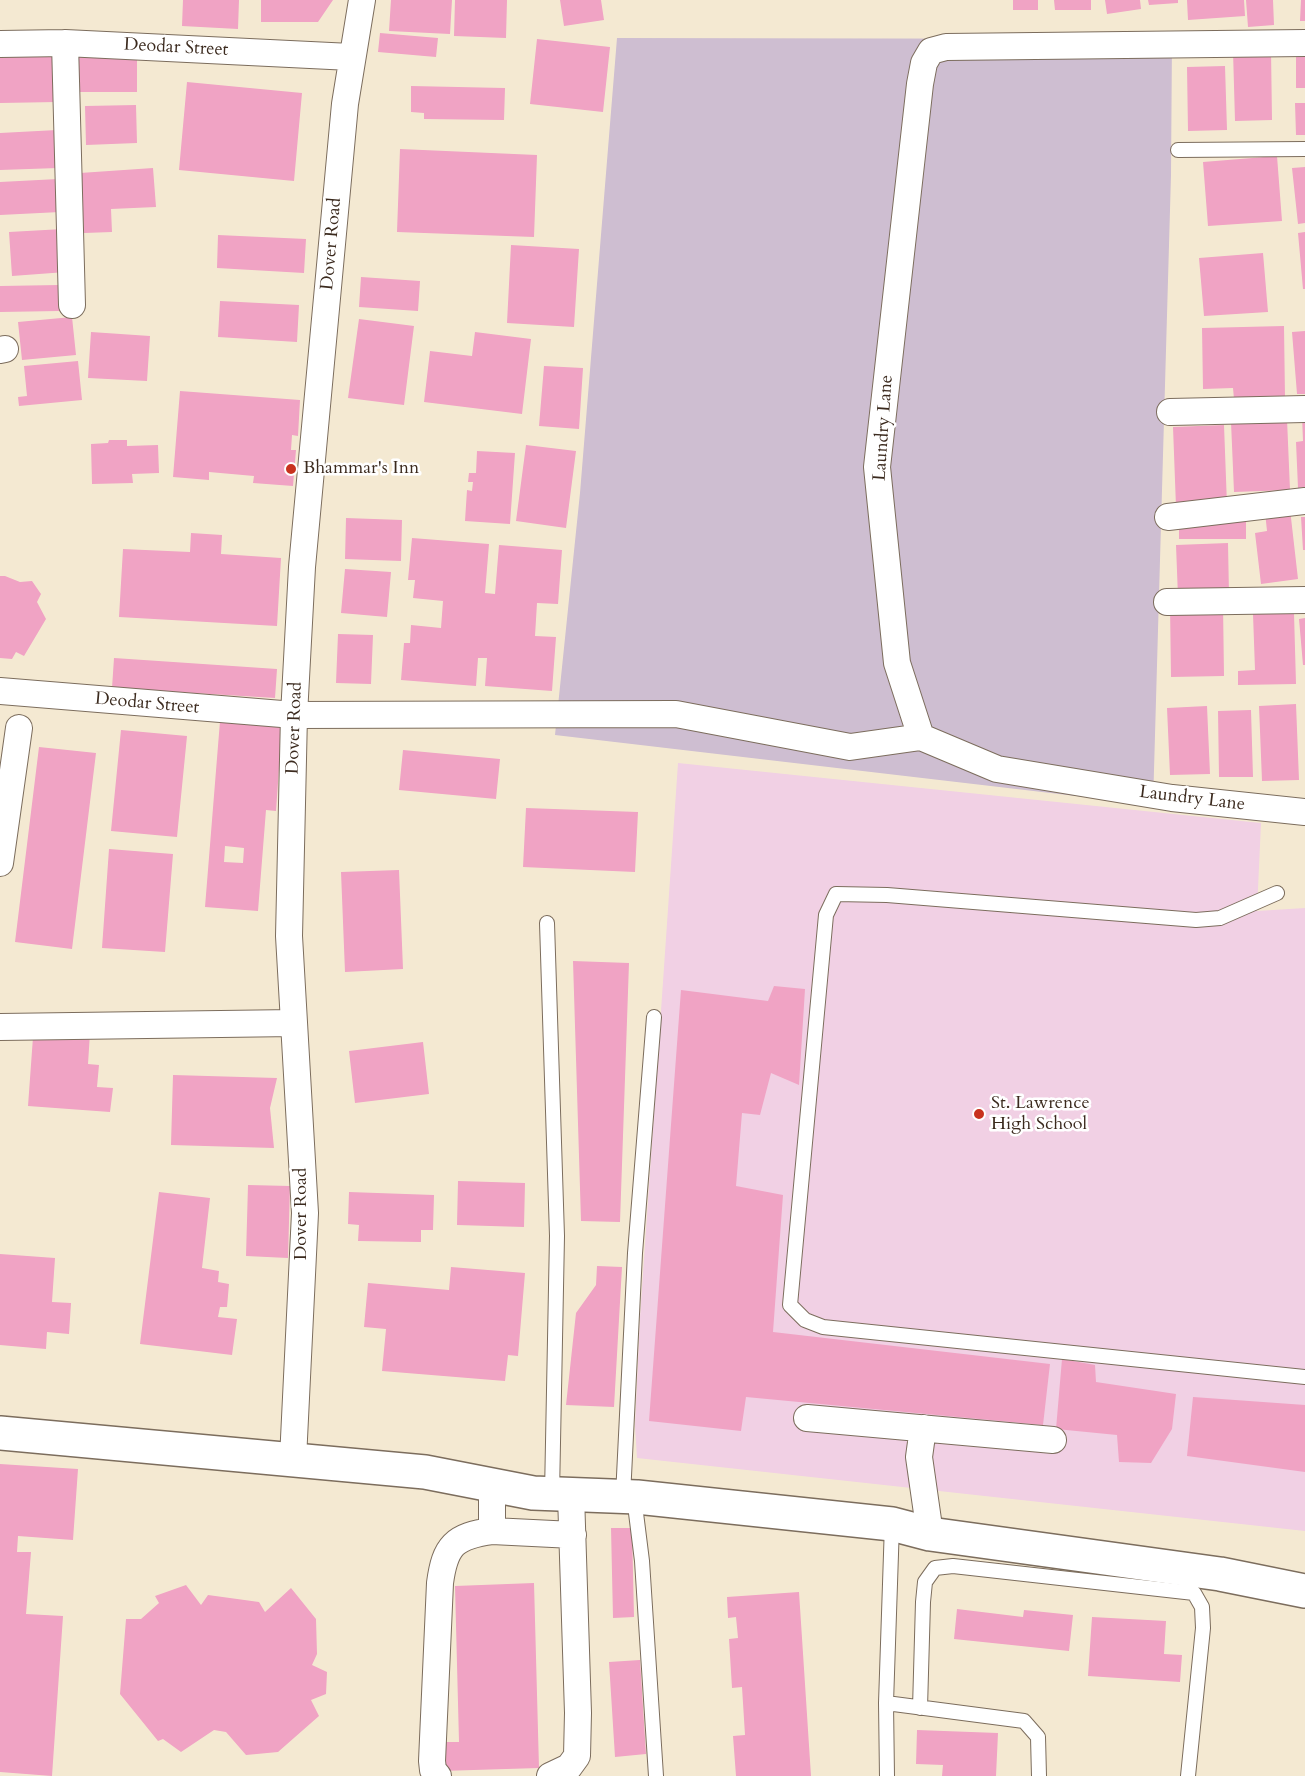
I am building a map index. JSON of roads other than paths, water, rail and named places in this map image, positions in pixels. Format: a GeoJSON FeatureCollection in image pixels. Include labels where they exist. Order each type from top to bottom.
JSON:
{"type":"FeatureCollection","features":[{"type":"Feature","properties":{"kind":"street","name":"Dover Road"},"geometry":{"type":"LineString","coordinates":[[293,1459],[306,1213],[289,936],[294,715],[302,567],[345,104],[362,0]]}},
{"type":"Feature","properties":{"kind":"street","name":"Deodar Street"},"geometry":{"type":"LineString","coordinates":[[0,44],[65,43],[351,57]]}},
{"type":"Feature","properties":{"kind":"street"},"geometry":{"type":"LineString","coordinates":[[65,43],[72,305]]}},
{"type":"Feature","properties":{"kind":"street","name":"Laundry Lane"},"geometry":{"type":"LineString","coordinates":[[1305,43],[946,47],[931,51],[924,63],[918,95],[877,467],[897,663],[921,737],[997,769],[1172,798],[1305,812]]}},
{"type":"Feature","properties":{"kind":"street"},"geometry":{"type":"LineString","coordinates":[[1170,412],[1305,408]]}},
{"type":"Feature","properties":{"kind":"street"},"geometry":{"type":"LineString","coordinates":[[1168,517],[1305,501]]}},
{"type":"Feature","properties":{"kind":"street"},"geometry":{"type":"LineString","coordinates":[[1167,602],[1305,600]]}},
{"type":"Feature","properties":{"kind":"street","name":"Deodar Street"},"geometry":{"type":"LineString","coordinates":[[0,691],[294,715],[676,714],[850,747],[921,737]]}},
{"type":"Feature","properties":{"kind":"street"},"geometry":{"type":"LineString","coordinates":[[0,863],[19,728]]}},
{"type":"Feature","properties":{"kind":"street"},"geometry":{"type":"LineString","coordinates":[[0,1027],[294,1023]]}},
{"type":"Feature","properties":{"kind":"street"},"geometry":{"type":"LineString","coordinates":[[807,1418],[1053,1440]]}},
{"type":"Feature","properties":{"kind":"street"},"geometry":{"type":"LineString","coordinates":[[923,1428],[919,1457],[930,1534]]}},
{"type":"Feature","properties":{"kind":"street"},"geometry":{"type":"LineString","coordinates":[[0,1433],[424,1472],[533,1494],[628,1497],[892,1524],[930,1534],[1220,1574],[1305,1591]]}},
{"type":"Feature","properties":{"kind":"street"},"geometry":{"type":"LineString","coordinates":[[492,1485],[492,1532]]}},
{"type":"Feature","properties":{"kind":"street"},"geometry":{"type":"LineString","coordinates":[[550,1776],[569,1767],[577,1756],[573,1535],[562,1495]]}},
{"type":"Feature","properties":{"kind":"street"},"geometry":{"type":"LineString","coordinates":[[438,1776],[433,1770],[432,1761],[440,1583],[443,1562],[448,1551],[458,1542],[476,1533],[573,1535]]}},
{"type":"Feature","properties":{"kind":"lane"},"geometry":{"type":"LineString","coordinates":[[1178,150],[1305,149]]}},
{"type":"Feature","properties":{"kind":"lane"},"geometry":{"type":"LineString","coordinates":[[1277,894],[1220,918],[1196,920],[887,895],[836,894],[826,915],[790,1305],[804,1320],[823,1327],[1305,1377]]}},
{"type":"Feature","properties":{"kind":"lane"},"geometry":{"type":"LineString","coordinates":[[547,923],[562,1495]]}},
{"type":"Feature","properties":{"kind":"lane"},"geometry":{"type":"LineString","coordinates":[[654,1017],[635,1253],[628,1497],[642,1561],[656,1776]]}},
{"type":"Feature","properties":{"kind":"lane"},"geometry":{"type":"LineString","coordinates":[[886,1776],[892,1524]]}},
{"type":"Feature","properties":{"kind":"lane"},"geometry":{"type":"LineString","coordinates":[[920,1708],[924,1592],[926,1582],[935,1568],[953,1566],[1194,1593],[1202,1607],[1203,1628],[1188,1776]]}},
{"type":"Feature","properties":{"kind":"lane"},"geometry":{"type":"LineString","coordinates":[[886,1703],[1024,1721],[1038,1737],[1039,1776]]}},
{"type":"Feature","properties":{"kind":"place","name":"Bhammar's Inn"},"geometry":{"type":"Point","coordinates":[291,469]}},
{"type":"Feature","properties":{"kind":"place","name":"St. Lawrence High School"},"geometry":{"type":"Point","coordinates":[979,1114]}}]}
